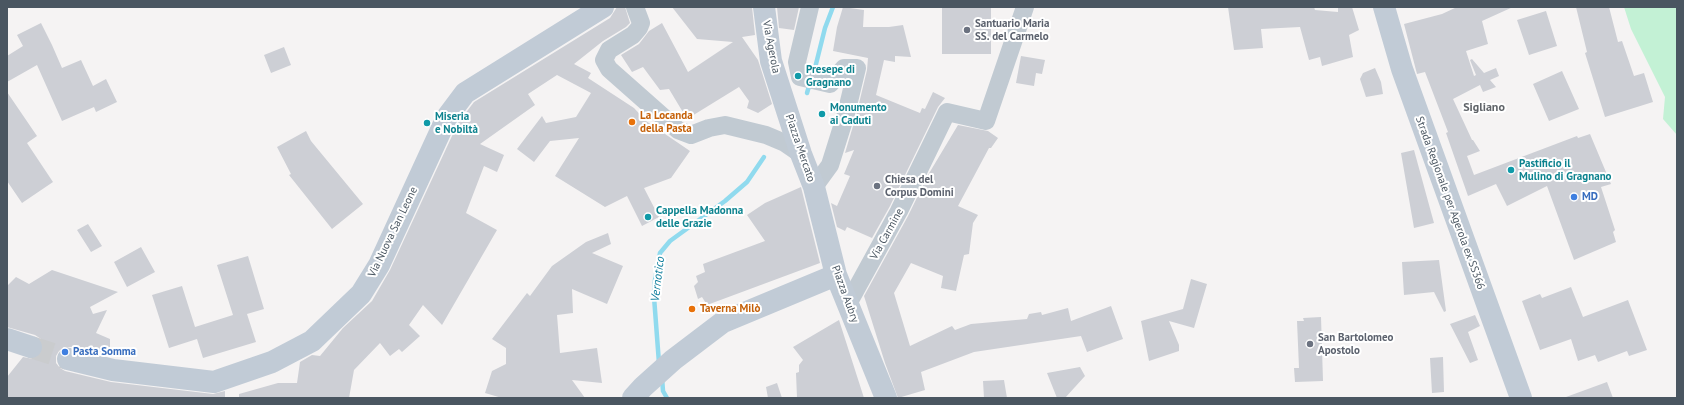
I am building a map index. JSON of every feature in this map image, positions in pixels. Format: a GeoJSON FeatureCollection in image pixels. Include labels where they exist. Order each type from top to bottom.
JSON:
{"type":"FeatureCollection","features":[{"type":"Feature","properties":{"kind":"street","name":"Via Nuova San Leone"},"geometry":{"type":"LineString","coordinates":[[68,359],[113,370],[214,382],[272,362],[312,341],[361,294],[376,271],[447,117],[466,93],[603,7]]}},
{"type":"Feature","properties":{"kind":"street"},"geometry":{"type":"LineString","coordinates":[[635,7],[641,23],[639,28],[633,35],[609,50],[604,60],[609,69],[678,130],[691,135],[709,128],[725,125],[737,127],[766,135],[785,143],[801,154]]}},
{"type":"Feature","properties":{"kind":"street","name":"Via Agerola"},"geometry":{"type":"LineString","coordinates":[[764,7],[771,61],[787,109]]}},
{"type":"Feature","properties":{"kind":"street"},"geometry":{"type":"LineString","coordinates":[[810,7],[797,62],[800,77],[830,84],[844,68],[857,68],[846,114],[830,165],[814,187]]}},
{"type":"Feature","properties":{"kind":"street","name":"Via Carmine"},"geometry":{"type":"LineString","coordinates":[[848,304],[900,211],[947,112],[986,121],[1025,7]]}},
{"type":"Feature","properties":{"kind":"street","name":"Strada Regionale per Agerola ex SS366"},"geometry":{"type":"LineString","coordinates":[[1384,7],[1402,69],[1521,398]]}},
{"type":"Feature","properties":{"kind":"street","name":"Piazza Mercato"},"geometry":{"type":"LineString","coordinates":[[787,109],[801,154],[814,187]]}},
{"type":"Feature","properties":{"kind":"street","name":"Piazza Aubry"},"geometry":{"type":"LineString","coordinates":[[814,187],[836,275],[886,398]]}},
{"type":"Feature","properties":{"kind":"street"},"geometry":{"type":"LineString","coordinates":[[638,392],[673,360],[723,322],[836,275]]}},
{"type":"Feature","properties":{"kind":"street"},"geometry":{"type":"LineString","coordinates":[[7,339],[31,347]]}},
{"type":"Feature","properties":{"kind":"green space"},"geometry":{"type":"Polygon","coordinates":[[[1624,7],[1677,7],[1677,135],[1663,119],[1665,97],[1631,29],[1624,7]]]}},
{"type":"Feature","properties":{"kind":"building"},"geometry":{"type":"Polygon","coordinates":[[[617,7],[625,7],[630,23],[603,41],[574,64],[591,73],[588,78],[634,108],[646,121],[690,151],[671,178],[644,188],[659,217],[642,226],[627,196],[605,207],[555,176],[579,138],[550,141],[534,162],[517,149],[542,116],[546,123],[576,117],[591,93],[557,75],[528,94],[535,105],[480,144],[504,155],[497,172],[484,166],[466,213],[497,230],[442,325],[423,305],[409,325],[420,336],[402,352],[399,349],[390,356],[380,343],[354,370],[349,398],[239,398],[239,394],[278,383],[297,383],[300,362],[312,355],[320,356],[343,328],[372,301],[390,270],[458,123],[474,102],[610,18],[617,7]]]}},
{"type":"Feature","properties":{"kind":"building"},"geometry":{"type":"Polygon","coordinates":[[[672,7],[752,7],[755,35],[742,37],[758,60],[772,104],[758,113],[747,108],[749,101],[739,87],[687,119],[669,89],[660,90],[643,67],[632,72],[621,55],[639,44],[649,31],[662,23],[688,72],[733,42],[697,39],[672,7]]]}},
{"type":"Feature","properties":{"kind":"building"},"geometry":{"type":"Polygon","coordinates":[[[777,7],[799,7],[794,30],[779,28],[777,7]]]}},
{"type":"Feature","properties":{"kind":"building"},"geometry":{"type":"Polygon","coordinates":[[[843,7],[864,10],[863,27],[889,27],[903,25],[911,57],[895,56],[895,62],[884,60],[876,95],[920,113],[922,108],[925,109],[933,92],[945,98],[938,107],[890,206],[872,238],[847,227],[845,231],[837,227],[831,203],[837,206],[850,176],[844,174],[854,150],[845,153],[856,116],[867,70],[868,58],[833,51],[837,27],[843,7]]]}},
{"type":"Feature","properties":{"kind":"building","name":"Santuario Maria SS. del Carmelo"},"geometry":{"type":"Polygon","coordinates":[[[942,7],[991,7],[991,54],[942,54],[942,7]]]}},
{"type":"Feature","properties":{"kind":"building"},"geometry":{"type":"Polygon","coordinates":[[[1228,7],[1314,7],[1315,10],[1338,12],[1338,7],[1352,7],[1359,30],[1349,35],[1353,57],[1322,66],[1320,57],[1309,60],[1300,27],[1261,29],[1263,48],[1234,50],[1228,7]]]}},
{"type":"Feature","properties":{"kind":"building"},"geometry":{"type":"Polygon","coordinates":[[[1457,7],[1513,7],[1482,21],[1488,44],[1466,51],[1474,76],[1476,75],[1470,60],[1472,59],[1484,73],[1496,68],[1499,76],[1490,80],[1496,87],[1483,92],[1480,85],[1453,99],[1472,140],[1480,151],[1467,156],[1474,175],[1577,136],[1578,138],[1590,134],[1611,184],[1601,187],[1615,230],[1613,232],[1616,242],[1574,260],[1547,186],[1507,206],[1496,184],[1468,196],[1446,133],[1448,132],[1425,72],[1417,74],[1404,24],[1442,14],[1457,7]]]}},
{"type":"Feature","properties":{"kind":"building"},"geometry":{"type":"Polygon","coordinates":[[[1576,7],[1609,7],[1618,42],[1622,41],[1634,76],[1644,73],[1653,102],[1605,117],[1585,53],[1587,52],[1576,7]]]}},
{"type":"Feature","properties":{"kind":"building"},"geometry":{"type":"Polygon","coordinates":[[[1546,11],[1557,46],[1529,55],[1517,20],[1546,11]]]}},
{"type":"Feature","properties":{"kind":"building"},"geometry":{"type":"Polygon","coordinates":[[[41,23],[62,68],[81,60],[93,86],[106,79],[117,102],[96,112],[94,107],[62,121],[37,65],[7,82],[7,56],[23,46],[17,35],[41,23]]]}},
{"type":"Feature","properties":{"kind":"building"},"geometry":{"type":"Polygon","coordinates":[[[284,47],[291,65],[271,73],[264,55],[284,47]]]}},
{"type":"Feature","properties":{"kind":"building"},"geometry":{"type":"Polygon","coordinates":[[[1021,56],[1045,60],[1042,74],[1036,73],[1034,86],[1016,83],[1021,56]]]}},
{"type":"Feature","properties":{"kind":"building"},"geometry":{"type":"Polygon","coordinates":[[[1375,68],[1381,82],[1383,94],[1366,97],[1360,79],[1363,73],[1375,68]]]}},
{"type":"Feature","properties":{"kind":"building"},"geometry":{"type":"Polygon","coordinates":[[[1562,71],[1579,109],[1549,121],[1533,84],[1562,71]]]}},
{"type":"Feature","properties":{"kind":"building"},"geometry":{"type":"Polygon","coordinates":[[[7,92],[37,136],[27,143],[53,182],[22,203],[7,181],[7,92]]]}},
{"type":"Feature","properties":{"kind":"building"},"geometry":{"type":"Polygon","coordinates":[[[958,125],[988,131],[998,138],[991,148],[989,148],[958,206],[978,215],[973,223],[969,254],[964,255],[956,291],[941,288],[943,276],[911,263],[894,293],[910,346],[952,326],[955,330],[971,324],[1027,319],[1029,314],[1041,312],[1042,315],[1068,308],[1071,321],[1111,306],[1123,339],[1087,352],[1081,336],[974,352],[921,372],[925,390],[898,398],[885,363],[864,296],[908,216],[928,175],[958,125]]]}},
{"type":"Feature","properties":{"kind":"building"},"geometry":{"type":"Polygon","coordinates":[[[306,131],[311,141],[363,204],[332,229],[289,175],[291,174],[277,147],[306,131]]]}},
{"type":"Feature","properties":{"kind":"building"},"geometry":{"type":"Polygon","coordinates":[[[1414,150],[1434,223],[1414,228],[1401,153],[1414,150]]]}},
{"type":"Feature","properties":{"kind":"building"},"geometry":{"type":"Polygon","coordinates":[[[801,187],[820,263],[707,305],[702,297],[698,299],[694,286],[698,282],[696,276],[705,272],[703,264],[765,241],[747,215],[765,203],[801,187]]]}},
{"type":"Feature","properties":{"kind":"building"},"geometry":{"type":"Polygon","coordinates":[[[88,224],[102,246],[91,252],[77,230],[88,224]]]}},
{"type":"Feature","properties":{"kind":"building"},"geometry":{"type":"Polygon","coordinates":[[[608,233],[611,244],[592,253],[623,266],[607,304],[572,289],[573,313],[557,315],[560,353],[597,348],[602,383],[572,380],[585,398],[502,398],[485,393],[492,371],[506,364],[506,348],[492,339],[527,293],[530,296],[552,266],[586,242],[608,233]]]}},
{"type":"Feature","properties":{"kind":"building"},"geometry":{"type":"Polygon","coordinates":[[[141,247],[155,272],[127,287],[114,262],[141,247]]]}},
{"type":"Feature","properties":{"kind":"building"},"geometry":{"type":"Polygon","coordinates":[[[248,256],[264,309],[247,314],[256,342],[203,358],[197,339],[169,348],[152,295],[182,286],[195,327],[233,315],[217,265],[248,256]]]}},
{"type":"Feature","properties":{"kind":"building"},"geometry":{"type":"Polygon","coordinates":[[[1439,260],[1446,311],[1444,312],[1434,292],[1404,295],[1402,262],[1439,260]]]}},
{"type":"Feature","properties":{"kind":"building"},"geometry":{"type":"Polygon","coordinates":[[[52,270],[118,292],[90,307],[93,314],[107,310],[96,333],[110,339],[110,351],[95,353],[71,347],[64,347],[56,356],[56,363],[60,368],[65,371],[111,382],[213,394],[225,391],[225,398],[7,398],[7,377],[23,357],[33,359],[40,356],[43,351],[43,345],[41,339],[35,335],[7,327],[7,286],[16,277],[29,284],[52,270]]]}},
{"type":"Feature","properties":{"kind":"building"},"geometry":{"type":"Polygon","coordinates":[[[1191,279],[1207,284],[1194,328],[1169,321],[1179,345],[1179,351],[1149,361],[1141,321],[1183,309],[1191,279]]]}},
{"type":"Feature","properties":{"kind":"building"},"geometry":{"type":"Polygon","coordinates":[[[1571,287],[1583,317],[1628,300],[1647,350],[1629,356],[1627,351],[1598,362],[1595,355],[1578,361],[1571,339],[1540,350],[1522,301],[1540,294],[1542,298],[1571,287]]]}},
{"type":"Feature","properties":{"kind":"building"},"geometry":{"type":"Polygon","coordinates":[[[1475,315],[1480,326],[1468,332],[1478,360],[1470,363],[1450,324],[1475,315]]]}},
{"type":"Feature","properties":{"kind":"building","name":"San Bartolomeo Apostolo"},"geometry":{"type":"Polygon","coordinates":[[[1321,317],[1323,381],[1295,382],[1294,368],[1299,368],[1297,321],[1304,321],[1303,318],[1321,317]]]}},
{"type":"Feature","properties":{"kind":"building"},"geometry":{"type":"Polygon","coordinates":[[[839,320],[864,398],[797,398],[796,373],[799,372],[799,365],[803,360],[793,347],[839,320]]]}},
{"type":"Feature","properties":{"kind":"building"},"geometry":{"type":"Polygon","coordinates":[[[1443,357],[1444,392],[1432,393],[1430,358],[1443,357]]]}},
{"type":"Feature","properties":{"kind":"building"},"geometry":{"type":"Polygon","coordinates":[[[1080,367],[1085,376],[1065,398],[1057,398],[1047,373],[1080,367]]]}},
{"type":"Feature","properties":{"kind":"building"},"geometry":{"type":"Polygon","coordinates":[[[1004,380],[1007,398],[984,398],[983,381],[1004,380]]]}},
{"type":"Feature","properties":{"kind":"building"},"geometry":{"type":"Polygon","coordinates":[[[1607,382],[1613,398],[1566,397],[1607,382]]]}},
{"type":"Feature","properties":{"kind":"building"},"geometry":{"type":"Polygon","coordinates":[[[777,383],[782,398],[768,398],[766,387],[777,383]]]}},
{"type":"Feature","properties":{"kind":"waterway","name":"Vernotico"},"geometry":{"type":"LineString","coordinates":[[813,76],[825,28],[833,7]]}},
{"type":"Feature","properties":{"kind":"waterway","name":"Vernotico"},"geometry":{"type":"LineString","coordinates":[[807,93],[810,83]]}},
{"type":"Feature","properties":{"kind":"waterway","name":"Vernotico"},"geometry":{"type":"LineString","coordinates":[[659,363],[654,297],[655,280],[660,253],[670,241],[725,201],[747,182],[764,157]]}},
{"type":"Feature","properties":{"kind":"waterway","name":"Vernotico"},"geometry":{"type":"LineString","coordinates":[[662,378],[663,391],[667,398]]}},
{"type":"Feature","properties":{"kind":"tunnel"},"geometry":{"type":"LineString","coordinates":[[31,347],[68,359]]}},
{"type":"Feature","properties":{"kind":"place","name":"Santuario Maria SS. del Carmelo"},"geometry":{"type":"Point","coordinates":[967,30]}},
{"type":"Feature","properties":{"kind":"place","name":"Presepe di Gragnano"},"geometry":{"type":"Point","coordinates":[798,76]}},
{"type":"Feature","properties":{"kind":"place","name":"Monumento ai Caduti"},"geometry":{"type":"Point","coordinates":[822,114]}},
{"type":"Feature","properties":{"kind":"place","name":"La Locanda della Pasta"},"geometry":{"type":"Point","coordinates":[632,122]}},
{"type":"Feature","properties":{"kind":"place","name":"Miseria e Nobiltà"},"geometry":{"type":"Point","coordinates":[427,123]}},
{"type":"Feature","properties":{"kind":"place","name":"Pastificio il Mulino di Gragnano"},"geometry":{"type":"Point","coordinates":[1511,170]}},
{"type":"Feature","properties":{"kind":"place","name":"Chiesa del Corpus Domini"},"geometry":{"type":"Point","coordinates":[877,186]}},
{"type":"Feature","properties":{"kind":"place","name":"MD"},"geometry":{"type":"Point","coordinates":[1574,197]}},
{"type":"Feature","properties":{"kind":"place","name":"Cappella Madonna delle Grazie"},"geometry":{"type":"Point","coordinates":[648,217]}},
{"type":"Feature","properties":{"kind":"place","name":"Taverna Milò"},"geometry":{"type":"Point","coordinates":[692,309]}},
{"type":"Feature","properties":{"kind":"place","name":"San Bartolomeo Apostolo"},"geometry":{"type":"Point","coordinates":[1310,344]}},
{"type":"Feature","properties":{"kind":"place","name":"Pasta Somma"},"geometry":{"type":"Point","coordinates":[65,352]}},
{"type":"Feature","properties":{"kind":"district","name":"Sigliano"},"geometry":{"type":"Point","coordinates":[1484,108]}}]}
